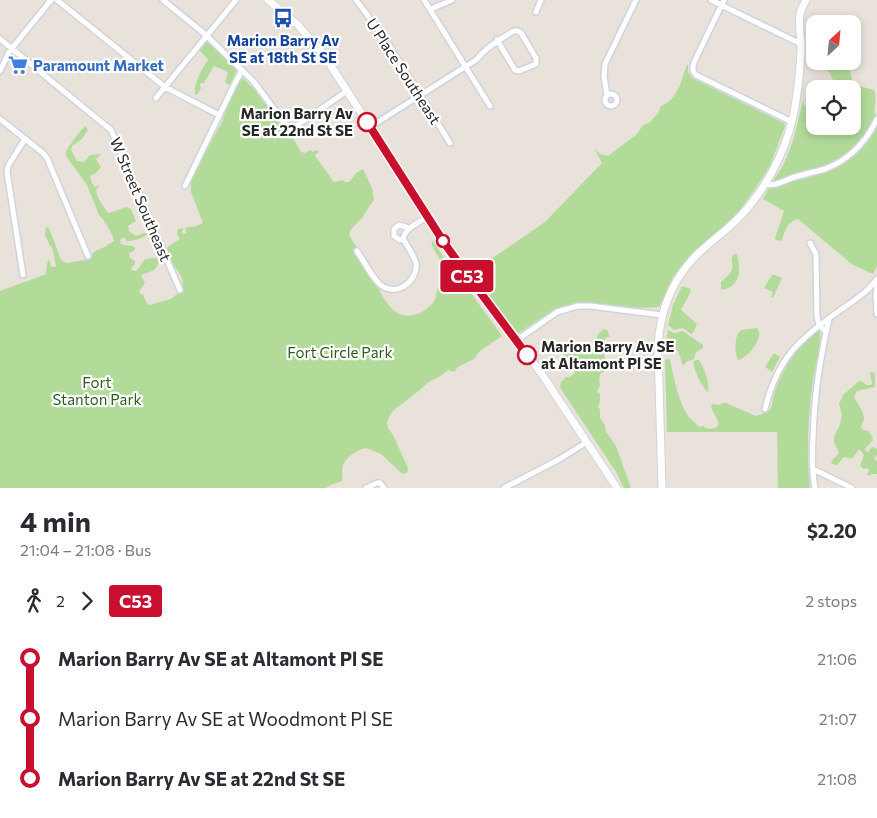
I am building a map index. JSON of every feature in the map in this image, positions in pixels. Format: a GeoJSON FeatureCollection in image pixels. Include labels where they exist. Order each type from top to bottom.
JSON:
{"type":"FeatureCollection","features":[{"type":"Feature","properties":{"kind":"main road"},"geometry":{"type":"LineString","coordinates":[[662,488],[658,348],[662,314],[671,291],[686,267],[750,205],[765,184],[781,154],[792,122],[799,88],[801,36],[803,34],[804,17],[799,0]]}},
{"type":"Feature","properties":{"kind":"main road"},"geometry":{"type":"LineString","coordinates":[[802,9],[806,0]]}},
{"type":"Feature","properties":{"kind":"main road"},"geometry":{"type":"LineString","coordinates":[[273,1],[298,25],[327,59],[427,217],[465,272],[547,382],[617,488]]}},
{"type":"Feature","properties":{"kind":"street"},"geometry":{"type":"LineString","coordinates":[[0,71],[11,48],[51,0]]}},
{"type":"Feature","properties":{"kind":"street"},"geometry":{"type":"LineString","coordinates":[[57,0],[164,87],[219,115]]}},
{"type":"Feature","properties":{"kind":"street"},"geometry":{"type":"LineString","coordinates":[[163,0],[206,35],[242,70],[261,90],[286,125],[296,126],[347,92]]}},
{"type":"Feature","properties":{"kind":"street"},"geometry":{"type":"LineString","coordinates":[[156,98],[236,0]]}},
{"type":"Feature","properties":{"kind":"street","name":"U Place Southeast"},"geometry":{"type":"LineString","coordinates":[[356,0],[384,37],[450,143]]}},
{"type":"Feature","properties":{"kind":"street"},"geometry":{"type":"LineString","coordinates":[[424,0],[490,106]]}},
{"type":"Feature","properties":{"kind":"street"},"geometry":{"type":"LineString","coordinates":[[431,9],[452,0]]}},
{"type":"Feature","properties":{"kind":"street"},"geometry":{"type":"LineString","coordinates":[[536,12],[541,0]]}},
{"type":"Feature","properties":{"kind":"street"},"geometry":{"type":"LineString","coordinates":[[607,95],[604,76],[605,64],[636,0]]}},
{"type":"Feature","properties":{"kind":"street"},"geometry":{"type":"LineString","coordinates":[[711,0],[722,3],[801,44]]}},
{"type":"Feature","properties":{"kind":"street"},"geometry":{"type":"LineString","coordinates":[[722,3],[695,60],[693,72],[792,122]]}},
{"type":"Feature","properties":{"kind":"street"},"geometry":{"type":"LineString","coordinates":[[370,127],[466,67],[497,40],[514,31],[520,32],[536,58],[536,64],[519,71],[515,70],[497,40]]}},
{"type":"Feature","properties":{"kind":"street","name":"W Street Southeast"},"geometry":{"type":"LineString","coordinates":[[0,39],[111,130],[180,290]]}},
{"type":"Feature","properties":{"kind":"street"},"geometry":{"type":"LineString","coordinates":[[185,186],[242,70]]}},
{"type":"Feature","properties":{"kind":"street"},"geometry":{"type":"LineString","coordinates":[[0,119],[48,159],[88,256]]}},
{"type":"Feature","properties":{"kind":"street"},"geometry":{"type":"LineString","coordinates":[[765,184],[772,185],[823,170],[842,160],[852,154],[862,144],[877,119]]}},
{"type":"Feature","properties":{"kind":"street"},"geometry":{"type":"LineString","coordinates":[[23,275],[7,172],[8,166],[25,139]]}},
{"type":"Feature","properties":{"kind":"street"},"geometry":{"type":"LineString","coordinates":[[357,251],[382,286],[398,289],[404,287],[411,280],[416,268],[414,257],[403,239],[405,232],[427,217]]}},
{"type":"Feature","properties":{"kind":"street"},"geometry":{"type":"LineString","coordinates":[[403,239],[397,238],[393,232],[394,229],[396,226],[403,225],[408,230]]}},
{"type":"Feature","properties":{"kind":"street"},"geometry":{"type":"LineString","coordinates":[[810,243],[816,254],[817,317],[819,325],[826,332]]}},
{"type":"Feature","properties":{"kind":"street"},"geometry":{"type":"LineString","coordinates":[[766,408],[772,384],[791,351],[819,325],[864,294],[877,279]]}},
{"type":"Feature","properties":{"kind":"street"},"geometry":{"type":"LineString","coordinates":[[877,284],[877,314]]}},
{"type":"Feature","properties":{"kind":"street"},"geometry":{"type":"LineString","coordinates":[[864,294],[870,292],[876,295]]}},
{"type":"Feature","properties":{"kind":"street"},"geometry":{"type":"LineString","coordinates":[[516,340],[558,312],[578,306],[662,314]]}},
{"type":"Feature","properties":{"kind":"street"},"geometry":{"type":"LineString","coordinates":[[815,488],[813,432],[815,397],[829,318]]}},
{"type":"Feature","properties":{"kind":"street"},"geometry":{"type":"LineString","coordinates":[[504,488],[558,460],[587,442]]}},
{"type":"Feature","properties":{"kind":"street"},"geometry":{"type":"LineString","coordinates":[[813,469],[852,488]]}},
{"type":"Feature","properties":{"kind":"street"},"geometry":{"type":"LineString","coordinates":[[366,488],[377,483],[380,483],[384,488]]}},
{"type":"Feature","properties":{"kind":"green space"},"geometry":{"type":"Polygon","coordinates":[[[206,42],[236,69],[233,80],[229,85],[225,82],[228,72],[214,66],[204,83],[201,83],[198,94],[195,95],[197,81],[208,60],[200,51],[206,42]]]}},
{"type":"Feature","properties":{"kind":"green space"},"geometry":{"type":"Polygon","coordinates":[[[687,65],[688,72],[692,78],[784,123],[785,126],[770,166],[740,210],[698,248],[673,277],[659,307],[641,308],[580,302],[555,309],[517,334],[471,272],[545,222],[602,163],[594,148],[600,154],[608,156],[637,134],[643,125],[650,122],[661,106],[667,103],[675,94],[687,65]]]}},
{"type":"Feature","properties":{"kind":"green space"},"geometry":{"type":"Polygon","coordinates":[[[850,70],[852,80],[833,80],[828,71],[850,70]]]}},
{"type":"Feature","properties":{"kind":"green space"},"geometry":{"type":"Polygon","coordinates":[[[243,78],[255,90],[284,130],[291,135],[301,152],[305,153],[310,150],[313,152],[316,150],[319,152],[315,156],[334,182],[342,180],[349,182],[356,173],[363,169],[372,188],[374,200],[349,235],[366,262],[383,297],[395,311],[402,315],[422,312],[436,298],[437,289],[444,276],[444,269],[433,248],[432,240],[502,336],[480,351],[474,359],[458,367],[454,372],[448,370],[427,383],[393,411],[387,424],[408,468],[405,474],[401,473],[381,454],[366,448],[358,451],[345,461],[342,469],[342,481],[326,488],[0,488],[0,291],[46,274],[49,259],[51,266],[56,266],[52,247],[45,235],[46,227],[49,228],[61,260],[66,263],[85,260],[97,250],[114,241],[108,227],[99,215],[87,185],[66,156],[67,150],[85,126],[88,130],[82,139],[72,146],[71,150],[77,161],[84,162],[90,155],[101,154],[96,159],[101,167],[90,176],[95,187],[100,185],[96,190],[99,200],[109,213],[126,207],[131,209],[136,221],[128,226],[129,231],[136,236],[149,233],[135,240],[126,241],[124,237],[120,240],[121,244],[135,247],[134,251],[129,253],[130,258],[135,261],[131,270],[135,271],[138,269],[145,259],[156,258],[159,261],[155,269],[141,275],[145,283],[139,292],[143,294],[149,305],[171,299],[183,287],[182,278],[169,256],[167,248],[180,239],[177,234],[178,229],[183,228],[182,233],[185,234],[185,228],[203,223],[191,192],[191,181],[222,122],[238,84],[243,78]]]}},
{"type":"Feature","properties":{"kind":"green space"},"geometry":{"type":"Polygon","coordinates":[[[861,86],[874,90],[876,101],[874,112],[877,116],[877,266],[873,274],[851,264],[798,219],[789,225],[782,240],[776,240],[775,238],[784,211],[763,199],[784,164],[793,141],[803,100],[806,135],[861,135],[861,86]]]}},
{"type":"Feature","properties":{"kind":"green space"},"geometry":{"type":"Polygon","coordinates":[[[736,253],[739,272],[736,282],[728,288],[721,290],[721,282],[731,271],[732,259],[736,253]]]}},
{"type":"Feature","properties":{"kind":"green space"},"geometry":{"type":"Polygon","coordinates":[[[772,275],[782,278],[773,298],[771,297],[773,292],[764,288],[772,275]]]}},
{"type":"Feature","properties":{"kind":"green space"},"geometry":{"type":"Polygon","coordinates":[[[682,286],[691,289],[681,310],[697,324],[691,334],[683,328],[674,330],[668,325],[673,305],[682,286]]]}},
{"type":"Feature","properties":{"kind":"green space"},"geometry":{"type":"Polygon","coordinates":[[[757,328],[759,333],[756,343],[748,354],[738,360],[735,347],[738,333],[741,330],[757,328]]]}},
{"type":"Feature","properties":{"kind":"green space"},"geometry":{"type":"Polygon","coordinates":[[[603,329],[607,330],[610,337],[605,339],[604,353],[607,365],[606,371],[601,373],[599,378],[600,385],[597,392],[600,394],[600,401],[598,407],[600,418],[605,425],[605,430],[616,446],[631,488],[624,488],[616,472],[560,386],[566,377],[574,374],[575,371],[562,352],[570,344],[596,349],[597,336],[603,329]]]}},
{"type":"Feature","properties":{"kind":"green space"},"geometry":{"type":"Polygon","coordinates":[[[668,330],[674,333],[683,331],[703,345],[703,348],[696,352],[694,359],[686,362],[683,366],[678,351],[666,342],[668,330]]]}},
{"type":"Feature","properties":{"kind":"green space"},"geometry":{"type":"Polygon","coordinates":[[[818,330],[820,331],[820,342],[813,380],[809,420],[808,461],[810,488],[778,488],[777,432],[667,432],[665,360],[670,360],[679,396],[688,416],[699,427],[703,426],[711,429],[719,424],[711,407],[713,404],[726,403],[756,416],[770,410],[782,374],[798,350],[818,330]]]}},
{"type":"Feature","properties":{"kind":"green space"},"geometry":{"type":"Polygon","coordinates":[[[774,353],[780,357],[772,372],[765,367],[774,353]]]}},
{"type":"Feature","properties":{"kind":"green space"},"geometry":{"type":"Polygon","coordinates":[[[699,360],[705,371],[708,392],[697,374],[693,362],[699,360]]]}},
{"type":"Feature","properties":{"kind":"green space"},"geometry":{"type":"Polygon","coordinates":[[[871,372],[875,373],[875,387],[857,391],[854,397],[864,417],[861,427],[863,430],[869,431],[873,439],[865,450],[868,452],[872,447],[877,449],[877,455],[874,459],[877,461],[877,474],[869,476],[867,474],[869,470],[860,466],[864,455],[859,449],[852,459],[844,457],[837,465],[831,463],[839,453],[834,437],[842,415],[839,404],[843,395],[859,381],[866,385],[871,385],[871,372]]]}},
{"type":"Feature","properties":{"kind":"bus line","name":"C53"},"geometry":{"type":"LineString","coordinates":[[367,122],[445,244],[527,355]]}},
{"type":"Feature","properties":{"kind":"place","name":"Marion Barry Av SE at 18th St SE"},"geometry":{"type":"Point","coordinates":[283,18]}},
{"type":"Feature","properties":{"kind":"place","name":"Paramount Market"},"geometry":{"type":"Point","coordinates":[18,65]}},
{"type":"Feature","properties":{"kind":"place","name":"Marion Barry Av SE at 22nd St SE"},"geometry":{"type":"Point","coordinates":[367,122]}},
{"type":"Feature","properties":{"kind":"place","name":"Marion Barry Av SE at Altamont Pl SE"},"geometry":{"type":"Point","coordinates":[527,355]}},
{"type":"Feature","properties":{"kind":"park label","name":"Fort Circle Park"},"geometry":{"type":"Point","coordinates":[340,352]}},
{"type":"Feature","properties":{"kind":"park label","name":"Fort Stanton Park"},"geometry":{"type":"Point","coordinates":[97,390]}}]}
